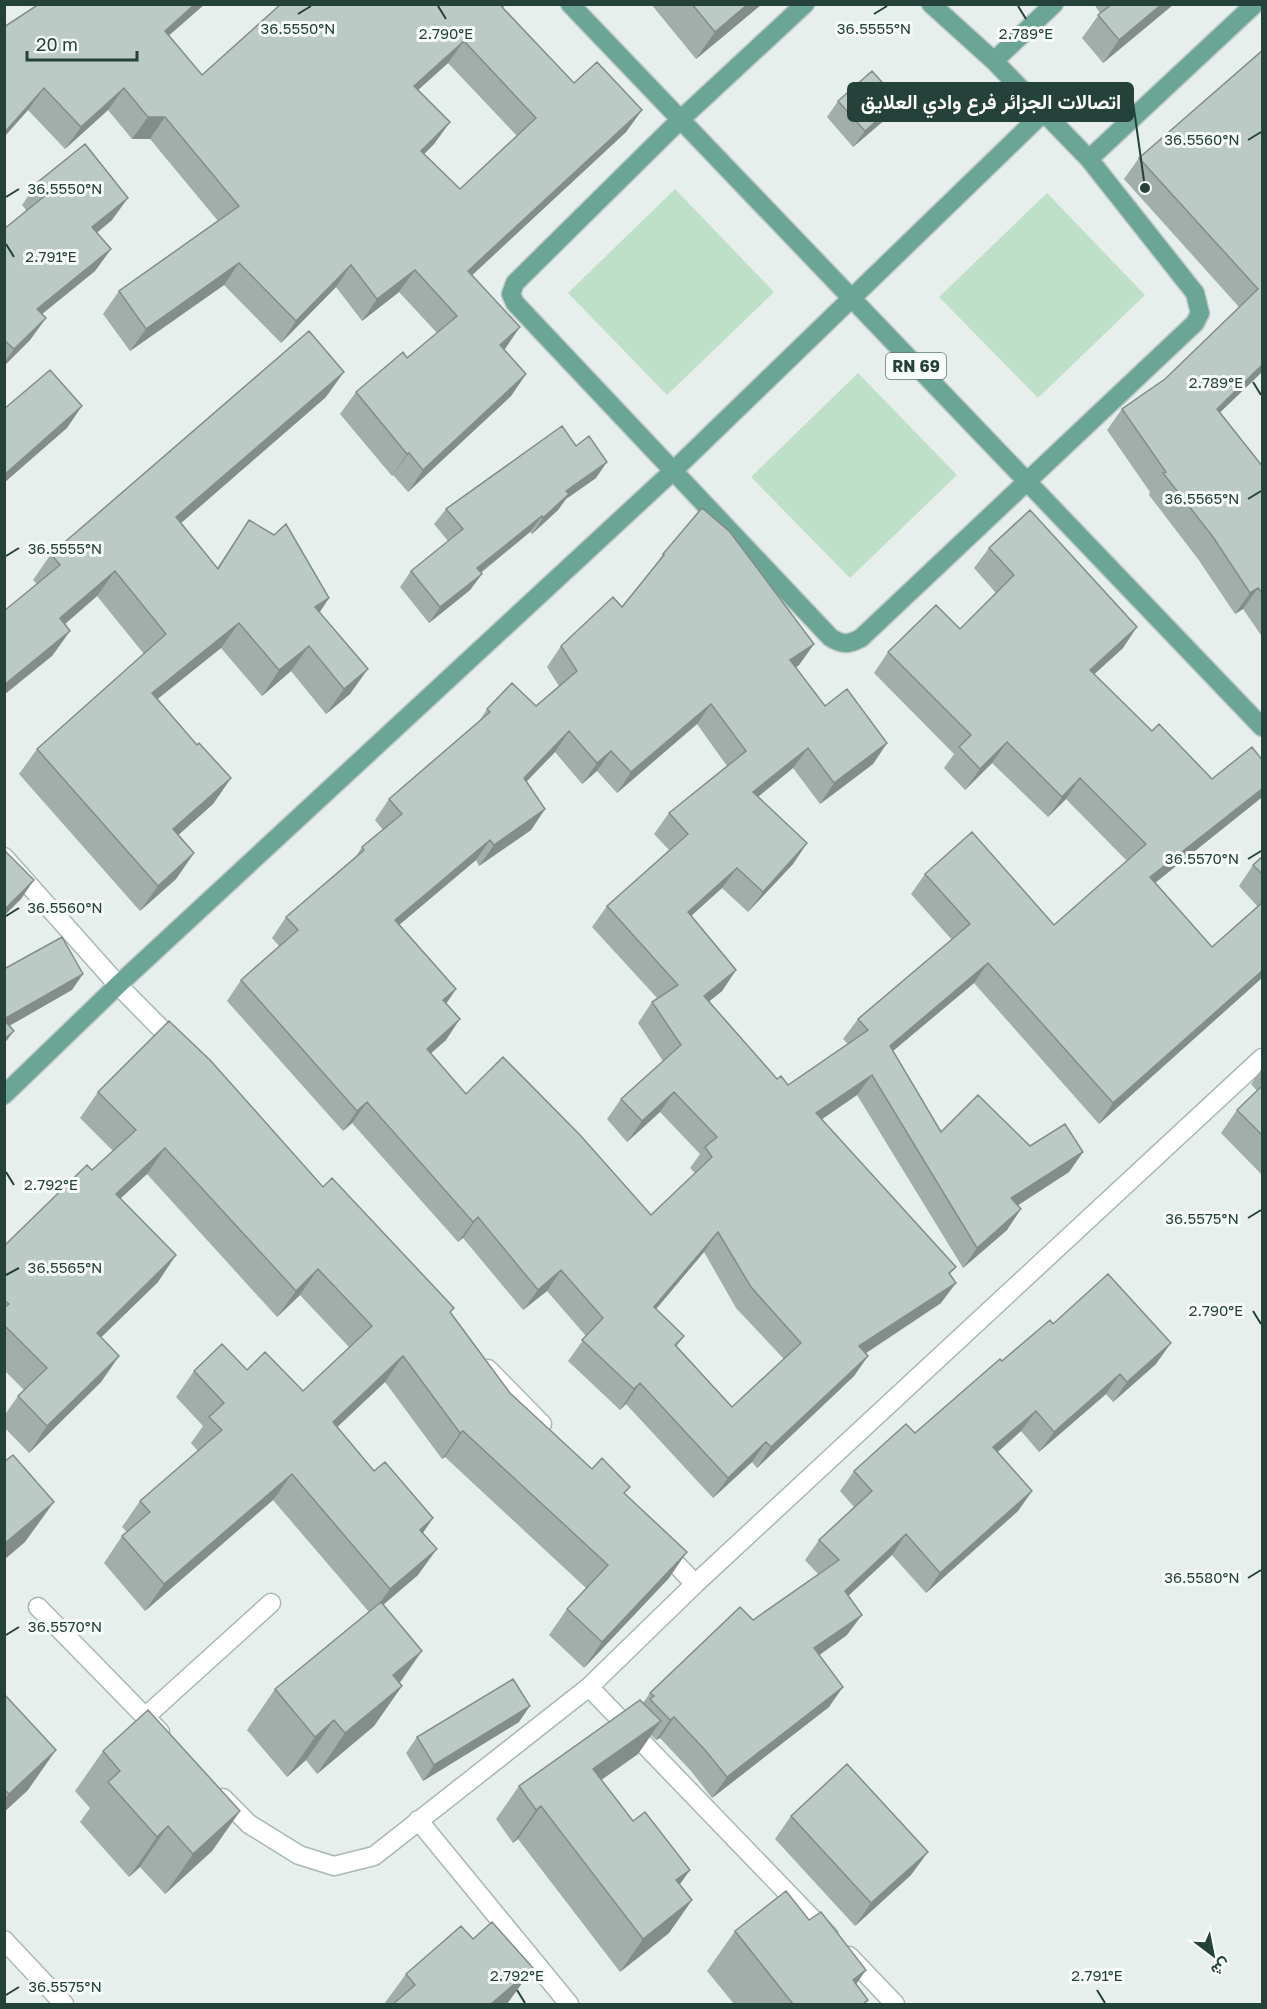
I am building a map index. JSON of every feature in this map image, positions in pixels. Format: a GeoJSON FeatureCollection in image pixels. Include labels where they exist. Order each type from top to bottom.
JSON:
{"type":"FeatureCollection","features":[{"type":"Feature","properties":{"kind":"main road","name":"RN 69"},"geometry":{"type":"LineString","coordinates":[[570,4],[1263,727]]}},
{"type":"Feature","properties":{"kind":"main road"},"geometry":{"type":"LineString","coordinates":[[805,4],[680,120],[515,283],[511,294],[515,303],[672,472],[830,637],[838,643],[850,644],[861,638],[1195,323],[1200,313],[1195,292],[1089,159],[994,61],[931,4]]}},
{"type":"Feature","properties":{"kind":"main road"},"geometry":{"type":"LineString","coordinates":[[994,61],[1054,4]]}},
{"type":"Feature","properties":{"kind":"main road"},"geometry":{"type":"LineString","coordinates":[[1089,159],[1255,4]]}},
{"type":"Feature","properties":{"kind":"main road"},"geometry":{"type":"LineString","coordinates":[[4,1095],[118,984],[672,472],[1043,113]]}},
{"type":"Feature","properties":{"kind":"street"},"geometry":{"type":"LineString","coordinates":[[4,857],[118,984],[192,1062]]}},
{"type":"Feature","properties":{"kind":"street"},"geometry":{"type":"LineString","coordinates":[[209,1783],[249,1824],[299,1855],[334,1866],[374,1856],[589,1687],[695,1584],[1263,1058]]}},
{"type":"Feature","properties":{"kind":"street"},"geometry":{"type":"LineString","coordinates":[[473,1353],[555,1438]]}},
{"type":"Feature","properties":{"kind":"street"},"geometry":{"type":"LineString","coordinates":[[646,1533],[695,1584]]}},
{"type":"Feature","properties":{"kind":"street"},"geometry":{"type":"LineString","coordinates":[[145,1717],[271,1604]]}},
{"type":"Feature","properties":{"kind":"street"},"geometry":{"type":"LineString","coordinates":[[38,1607],[169,1742]]}},
{"type":"Feature","properties":{"kind":"street"},"geometry":{"type":"LineString","coordinates":[[589,1687],[895,2004]]}},
{"type":"Feature","properties":{"kind":"street"},"geometry":{"type":"LineString","coordinates":[[418,1820],[569,2004]]}},
{"type":"Feature","properties":{"kind":"street"},"geometry":{"type":"LineString","coordinates":[[4,1940],[64,2004]]}},
{"type":"Feature","properties":{"kind":"green space"},"geometry":{"type":"Polygon","coordinates":[[[675,189],[774,292],[667,395],[568,293],[675,189]]]}},
{"type":"Feature","properties":{"kind":"green space"},"geometry":{"type":"Polygon","coordinates":[[[1047,193],[1145,295],[1038,398],[939,297],[1047,193]]]}},
{"type":"Feature","properties":{"kind":"green space"},"geometry":{"type":"Polygon","coordinates":[[[858,373],[957,475],[850,578],[751,477],[858,373]]]}},
{"type":"Feature","properties":{"kind":"building"},"geometry":{"type":"Polygon","coordinates":[[[39,4],[195,4],[165,31],[202,75],[281,4],[505,4],[502,7],[574,83],[597,62],[642,110],[468,271],[520,327],[500,345],[526,374],[423,470],[356,392],[403,352],[407,358],[457,316],[415,270],[377,299],[351,265],[296,321],[239,263],[146,329],[119,291],[239,206],[165,117],[148,117],[124,88],[81,127],[44,88],[4,133],[4,27],[39,4]],[[464,41],[414,86],[450,122],[421,151],[460,189],[536,118],[464,41]]]}},
{"type":"Feature","properties":{"kind":"building"},"geometry":{"type":"Polygon","coordinates":[[[692,4],[748,4],[715,32],[692,4]]]}},
{"type":"Feature","properties":{"kind":"building"},"geometry":{"type":"Polygon","coordinates":[[[1112,4],[1162,4],[1119,40],[1098,15],[1112,4]]]}},
{"type":"Feature","properties":{"kind":"building"},"geometry":{"type":"Polygon","coordinates":[[[1263,50],[1263,364],[1217,409],[1263,467],[1263,594],[1258,588],[1250,593],[1213,537],[1163,473],[1166,472],[1122,409],[1165,379],[1258,289],[1139,158],[1263,50]]]}},
{"type":"Feature","properties":{"kind":"building"},"geometry":{"type":"Polygon","coordinates":[[[872,71],[899,101],[865,131],[838,101],[872,71]]]}},
{"type":"Feature","properties":{"kind":"building"},"geometry":{"type":"Polygon","coordinates":[[[85,144],[128,198],[92,227],[111,249],[37,309],[46,318],[14,349],[4,340],[4,229],[47,194],[38,182],[85,144]]]}},
{"type":"Feature","properties":{"kind":"building"},"geometry":{"type":"Polygon","coordinates":[[[309,331],[344,372],[176,517],[218,569],[249,520],[274,535],[286,524],[329,598],[315,607],[368,669],[344,689],[309,646],[279,670],[239,623],[152,693],[197,745],[199,743],[231,778],[173,829],[194,853],[158,886],[37,749],[166,634],[115,571],[60,618],[70,631],[4,685],[4,611],[60,565],[51,554],[309,331]]]}},
{"type":"Feature","properties":{"kind":"building"},"geometry":{"type":"Polygon","coordinates":[[[50,370],[82,406],[4,475],[4,409],[50,370]]]}},
{"type":"Feature","properties":{"kind":"building"},"geometry":{"type":"Polygon","coordinates":[[[562,426],[576,446],[589,436],[607,462],[566,491],[569,494],[543,518],[542,516],[477,568],[482,574],[440,607],[411,571],[463,529],[446,509],[562,426]]]}},
{"type":"Feature","properties":{"kind":"building"},"geometry":{"type":"Polygon","coordinates":[[[702,508],[730,532],[814,644],[790,660],[825,706],[847,689],[887,743],[834,783],[808,748],[753,792],[807,843],[763,892],[737,868],[688,912],[736,970],[704,996],[777,1079],[781,1076],[788,1085],[868,1030],[858,1019],[970,924],[925,874],[972,832],[1054,925],[1146,844],[1080,778],[1062,797],[1007,742],[980,769],[959,747],[971,735],[888,652],[936,605],[960,629],[1014,575],[989,548],[1030,510],[1137,627],[1090,670],[1152,731],[1159,724],[1212,779],[1252,747],[1263,761],[1263,788],[1150,877],[1212,947],[1263,902],[1263,970],[1113,1103],[988,963],[890,1046],[941,1132],[978,1095],[1030,1146],[1065,1124],[1083,1152],[1011,1198],[1021,1209],[977,1248],[872,1075],[816,1113],[956,1267],[949,1273],[956,1283],[859,1346],[868,1356],[771,1447],[766,1442],[728,1478],[640,1383],[634,1389],[582,1340],[603,1318],[561,1270],[538,1290],[478,1217],[473,1222],[367,1102],[357,1111],[241,980],[298,930],[286,917],[364,850],[362,847],[402,814],[389,799],[490,712],[487,709],[512,683],[536,706],[577,671],[561,646],[613,597],[622,607],[702,508]],[[711,704],[631,772],[611,751],[597,763],[569,731],[524,778],[545,809],[494,845],[490,840],[395,920],[456,989],[443,1000],[460,1019],[427,1049],[466,1094],[503,1057],[580,1135],[651,1215],[712,1157],[705,1147],[717,1137],[674,1092],[642,1121],[621,1099],[681,1045],[652,1002],[678,985],[607,906],[688,834],[669,813],[746,751],[711,704]],[[718,1232],[654,1307],[684,1336],[675,1345],[732,1407],[801,1343],[751,1287],[718,1232]]]}},
{"type":"Feature","properties":{"kind":"building"},"geometry":{"type":"Polygon","coordinates":[[[4,850],[34,880],[4,910],[4,850]]]}},
{"type":"Feature","properties":{"kind":"building"},"geometry":{"type":"Polygon","coordinates":[[[1263,856],[1263,875],[1253,865],[1263,856]]]}},
{"type":"Feature","properties":{"kind":"building"},"geometry":{"type":"Polygon","coordinates":[[[62,937],[83,974],[4,1019],[4,969],[62,937]]]}},
{"type":"Feature","properties":{"kind":"building"},"geometry":{"type":"Polygon","coordinates":[[[4,1020],[14,1031],[4,1039],[4,1020]]]}},
{"type":"Feature","properties":{"kind":"building"},"geometry":{"type":"Polygon","coordinates":[[[169,1021],[210,1060],[323,1187],[332,1178],[454,1308],[450,1312],[510,1393],[592,1469],[602,1458],[630,1487],[624,1493],[687,1552],[602,1642],[567,1609],[608,1565],[463,1431],[460,1433],[403,1356],[333,1422],[374,1471],[385,1462],[433,1518],[420,1530],[437,1549],[390,1589],[292,1474],[164,1584],[122,1536],[150,1512],[140,1501],[222,1430],[209,1417],[224,1403],[194,1371],[222,1344],[247,1370],[265,1352],[303,1391],[372,1326],[318,1269],[296,1291],[165,1148],[116,1194],[176,1255],[97,1333],[119,1356],[47,1426],[18,1396],[47,1368],[4,1325],[4,1308],[9,1304],[4,1300],[4,1246],[87,1165],[92,1170],[136,1130],[98,1092],[169,1021]]]}},
{"type":"Feature","properties":{"kind":"building"},"geometry":{"type":"Polygon","coordinates":[[[1263,1085],[1263,1136],[1237,1110],[1263,1085]]]}},
{"type":"Feature","properties":{"kind":"building"},"geometry":{"type":"Polygon","coordinates":[[[1108,1274],[1171,1343],[1127,1382],[1120,1374],[1054,1432],[1036,1411],[993,1447],[1032,1491],[940,1573],[906,1534],[845,1591],[862,1615],[814,1648],[843,1687],[727,1777],[674,1717],[670,1720],[650,1699],[654,1696],[650,1693],[740,1607],[753,1620],[839,1560],[819,1540],[872,1491],[854,1471],[906,1424],[915,1433],[1000,1359],[1002,1361],[1050,1320],[1053,1324],[1108,1274]]]}},
{"type":"Feature","properties":{"kind":"building"},"geometry":{"type":"Polygon","coordinates":[[[13,1455],[54,1502],[4,1544],[4,1462],[13,1455]]]}},
{"type":"Feature","properties":{"kind":"building"},"geometry":{"type":"Polygon","coordinates":[[[381,1602],[422,1651],[393,1675],[402,1686],[345,1733],[334,1720],[315,1737],[275,1689],[381,1602]]]}},
{"type":"Feature","properties":{"kind":"building"},"geometry":{"type":"Polygon","coordinates":[[[513,1679],[530,1706],[434,1765],[417,1737],[513,1679]]]}},
{"type":"Feature","properties":{"kind":"building"},"geometry":{"type":"Polygon","coordinates":[[[4,1694],[56,1750],[9,1794],[4,1789],[4,1694]]]}},
{"type":"Feature","properties":{"kind":"building"},"geometry":{"type":"Polygon","coordinates":[[[640,1700],[661,1721],[593,1769],[633,1821],[645,1812],[690,1870],[676,1880],[692,1900],[643,1939],[541,1806],[536,1810],[519,1786],[640,1700]]]}},
{"type":"Feature","properties":{"kind":"building"},"geometry":{"type":"Polygon","coordinates":[[[148,1710],[240,1811],[193,1854],[168,1826],[157,1837],[108,1782],[120,1771],[103,1751],[148,1710]]]}},
{"type":"Feature","properties":{"kind":"building"},"geometry":{"type":"Polygon","coordinates":[[[847,1764],[928,1852],[871,1903],[791,1816],[847,1764]]]}},
{"type":"Feature","properties":{"kind":"building"},"geometry":{"type":"Polygon","coordinates":[[[786,1891],[809,1920],[821,1912],[866,1970],[853,1980],[868,2000],[863,2004],[793,2004],[735,1931],[786,1891]]]}},
{"type":"Feature","properties":{"kind":"building"},"geometry":{"type":"Polygon","coordinates":[[[492,1922],[533,1968],[491,2004],[393,2004],[415,1985],[406,1974],[461,1926],[473,1939],[492,1922]]]}},
{"type":"Feature","properties":{"kind":"place","name":"اتصالات الجزائر فرع وادي العلايق"},"geometry":{"type":"Point","coordinates":[1145,188]}}]}
